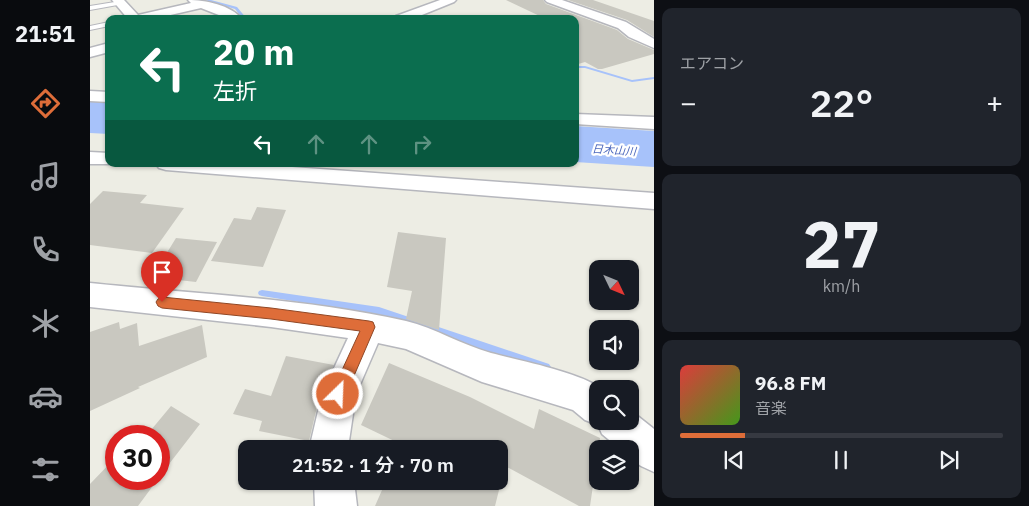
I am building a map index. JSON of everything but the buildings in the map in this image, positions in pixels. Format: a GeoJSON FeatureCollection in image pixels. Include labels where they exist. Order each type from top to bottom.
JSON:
{"type":"FeatureCollection","features":[{"type":"Feature","properties":{"kind":"street"},"geometry":{"type":"LineString","coordinates":[[411,15],[450,0]]}},
{"type":"Feature","properties":{"kind":"street"},"geometry":{"type":"LineString","coordinates":[[550,0],[625,27],[654,44]]}},
{"type":"Feature","properties":{"kind":"street"},"geometry":{"type":"LineString","coordinates":[[119,1],[132,15]]}},
{"type":"Feature","properties":{"kind":"street"},"geometry":{"type":"LineString","coordinates":[[150,15],[197,2],[233,15]]}},
{"type":"Feature","properties":{"kind":"street"},"geometry":{"type":"LineString","coordinates":[[579,16],[588,14]]}},
{"type":"Feature","properties":{"kind":"street"},"geometry":{"type":"LineString","coordinates":[[625,27],[644,24]]}},
{"type":"Feature","properties":{"kind":"street"},"geometry":{"type":"LineString","coordinates":[[90,53],[105,48]]}},
{"type":"Feature","properties":{"kind":"street"},"geometry":{"type":"LineString","coordinates":[[90,96],[105,97]]}},
{"type":"Feature","properties":{"kind":"street"},"geometry":{"type":"LineString","coordinates":[[579,119],[654,123]]}},
{"type":"Feature","properties":{"kind":"street"},"geometry":{"type":"LineString","coordinates":[[90,158],[105,159]]}},
{"type":"Feature","properties":{"kind":"street"},"geometry":{"type":"LineString","coordinates":[[206,167],[654,201]]}},
{"type":"Feature","properties":{"kind":"street"},"geometry":{"type":"LineString","coordinates":[[90,295],[271,314],[369,327],[409,336],[482,366],[583,396],[589,400]]}},
{"type":"Feature","properties":{"kind":"street"},"geometry":{"type":"LineString","coordinates":[[330,440],[338,394],[369,327]]}},
{"type":"Feature","properties":{"kind":"street"},"geometry":{"type":"LineString","coordinates":[[626,430],[654,453]]}},
{"type":"Feature","properties":{"kind":"street"},"geometry":{"type":"LineString","coordinates":[[335,490],[336,506]]}},
{"type":"Feature","properties":{"kind":"lane"},"geometry":{"type":"LineString","coordinates":[[90,8],[119,1]]}},
{"type":"Feature","properties":{"kind":"lane"},"geometry":{"type":"LineString","coordinates":[[90,28],[105,25]]}},
{"type":"Feature","properties":{"kind":"water"},"geometry":{"type":"Polygon","coordinates":[[[90,101],[105,102],[105,134],[90,133],[90,101]]]}},
{"type":"Feature","properties":{"kind":"water","name":"日木山川"},"geometry":{"type":"Polygon","coordinates":[[[579,126],[654,131],[654,167],[579,162],[579,126]]]}},
{"type":"Feature","properties":{"kind":"waterway"},"geometry":{"type":"LineString","coordinates":[[207,0],[236,8],[242,15]]}},
{"type":"Feature","properties":{"kind":"waterway"},"geometry":{"type":"LineString","coordinates":[[579,67],[585,67],[632,81],[654,78]]}},
{"type":"Feature","properties":{"kind":"waterway"},"geometry":{"type":"LineString","coordinates":[[262,293],[379,311],[546,367]]}},
{"type":"Feature","properties":{"kind":"route"},"geometry":{"type":"LineString","coordinates":[[162,302],[369,327],[338,394]]}}]}
